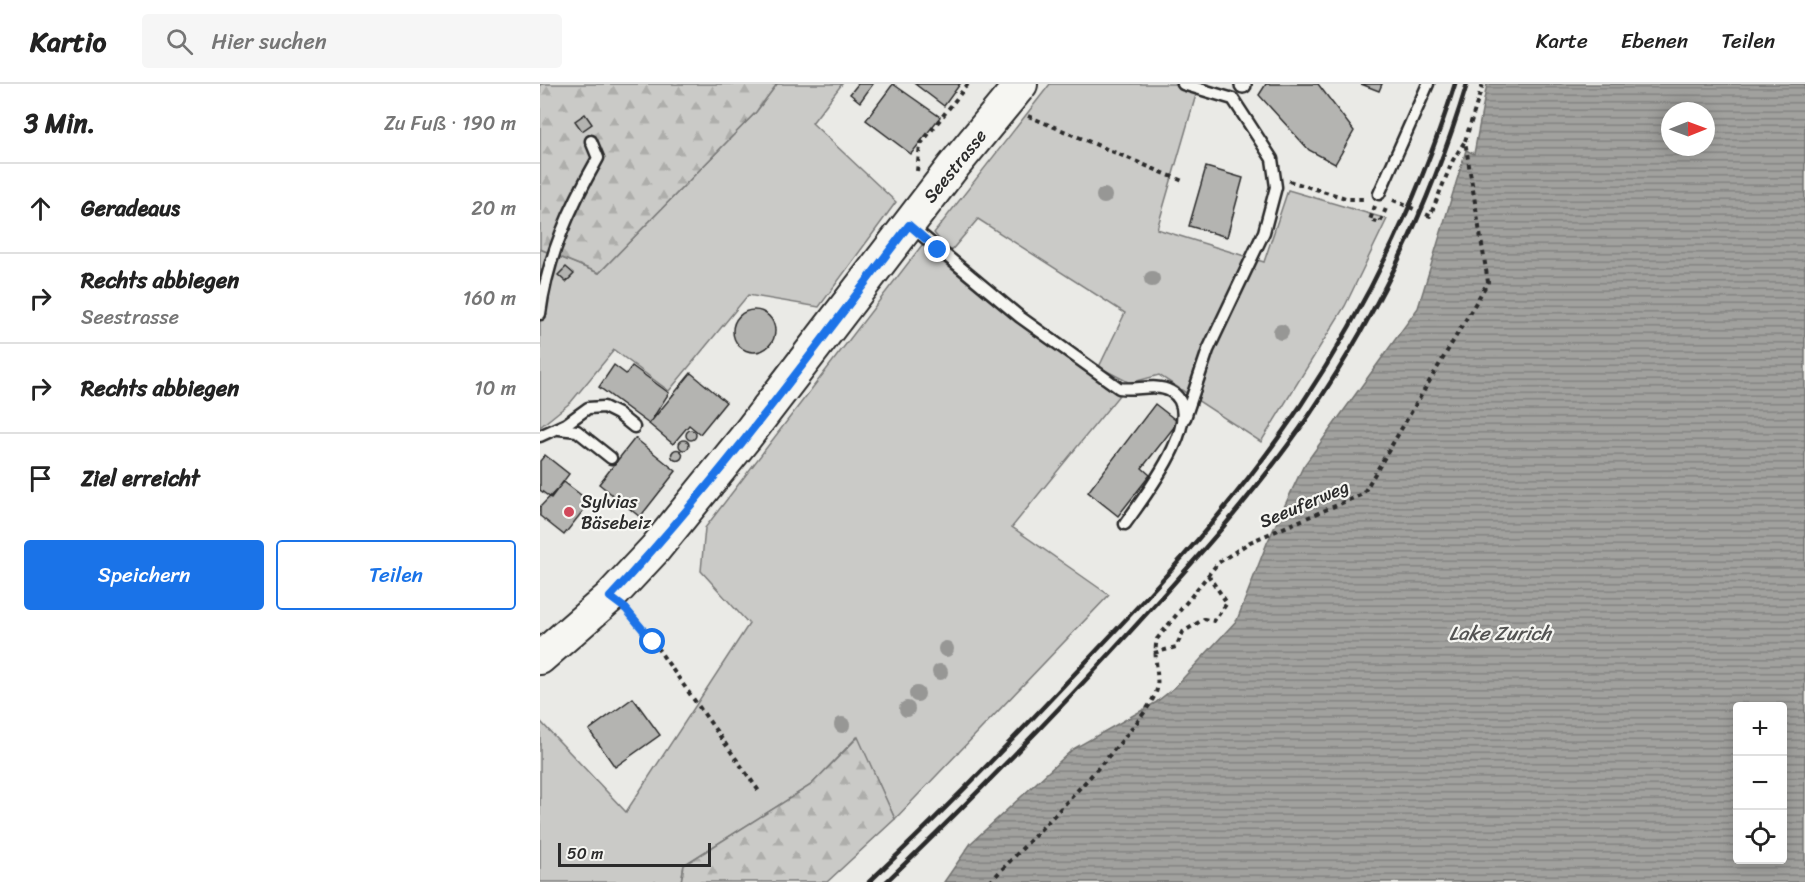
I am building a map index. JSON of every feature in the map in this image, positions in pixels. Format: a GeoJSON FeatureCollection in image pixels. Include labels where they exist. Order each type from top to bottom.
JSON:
{"type":"FeatureCollection","features":[{"type":"Feature","properties":{"kind":"main road","name":"Seestrasse"},"geometry":{"type":"LineString","coordinates":[[540,658],[610,597],[655,549],[745,438],[1014,93]]}},
{"type":"Feature","properties":{"kind":"lane"},"geometry":{"type":"LineString","coordinates":[[1125,524],[1171,454],[1208,350],[1264,232],[1276,187],[1272,159],[1233,99],[1183,84]]}},
{"type":"Feature","properties":{"kind":"lane"},"geometry":{"type":"LineString","coordinates":[[1379,194],[1428,84]]}},
{"type":"Feature","properties":{"kind":"lane"},"geometry":{"type":"LineString","coordinates":[[540,314],[544,285],[557,241],[581,188],[598,158],[591,141]]}},
{"type":"Feature","properties":{"kind":"lane"},"geometry":{"type":"LineString","coordinates":[[909,225],[1020,316],[1119,388],[1129,390],[1160,388],[1171,391],[1182,408],[1182,427]]}},
{"type":"Feature","properties":{"kind":"lane"},"geometry":{"type":"LineString","coordinates":[[540,435],[588,408],[604,407],[618,414],[634,427]]}},
{"type":"Feature","properties":{"kind":"lane"},"geometry":{"type":"LineString","coordinates":[[554,429],[568,428],[577,431],[611,458]]}},
{"type":"Feature","properties":{"kind":"path"},"geometry":{"type":"LineString","coordinates":[[918,178],[916,164],[921,145],[968,84]]}},
{"type":"Feature","properties":{"kind":"path","name":"Seeuferweg"},"geometry":{"type":"LineString","coordinates":[[1154,653],[1157,639],[1218,563],[1250,542],[1363,494],[1488,282],[1465,141],[1483,84]]}},
{"type":"Feature","properties":{"kind":"path"},"geometry":{"type":"LineString","coordinates":[[1014,93],[1020,114],[1185,182]]}},
{"type":"Feature","properties":{"kind":"path"},"geometry":{"type":"LineString","coordinates":[[1395,201],[1430,216],[1453,160],[1465,141]]}},
{"type":"Feature","properties":{"kind":"path"},"geometry":{"type":"LineString","coordinates":[[1274,176],[1349,199],[1372,199],[1379,194]]}},
{"type":"Feature","properties":{"kind":"path"},"geometry":{"type":"LineString","coordinates":[[990,882],[1138,722],[1157,690],[1154,653],[1176,647],[1182,632],[1204,619],[1214,621],[1227,603],[1208,575]]}},
{"type":"Feature","properties":{"kind":"path"},"geometry":{"type":"LineString","coordinates":[[610,597],[626,609],[653,642],[761,794]]}},
{"type":"Feature","properties":{"kind":"green space"},"geometry":{"type":"Polygon","coordinates":[[[540,84],[777,84],[756,112],[599,273],[540,249],[540,84]]]}},
{"type":"Feature","properties":{"kind":"green space"},"geometry":{"type":"Polygon","coordinates":[[[777,84],[842,84],[812,123],[896,202],[819,307],[748,295],[669,391],[614,350],[571,402],[540,427],[540,249],[599,273],[756,112],[777,84]]]}},
{"type":"Feature","properties":{"kind":"green space"},"geometry":{"type":"Polygon","coordinates":[[[1050,84],[1183,84],[1198,88],[1157,229],[1264,262],[1288,190],[1387,219],[1345,306],[1261,442],[1159,375],[1130,383],[1099,367],[1125,313],[978,219],[950,252],[934,233],[1050,84]]]}},
{"type":"Feature","properties":{"kind":"green space"},"geometry":{"type":"Polygon","coordinates":[[[922,245],[995,305],[1120,394],[1012,527],[1109,595],[895,819],[857,737],[811,785],[684,865],[681,882],[540,882],[540,721],[626,812],[749,624],[701,571],[705,528],[922,245]]]}},
{"type":"Feature","properties":{"kind":"green space"},"geometry":{"type":"Polygon","coordinates":[[[858,737],[895,819],[827,882],[681,882],[684,865],[811,785],[858,737]]]}},
{"type":"Feature","properties":{"kind":"water","name":"Lake Zurich"},"geometry":{"type":"Polygon","coordinates":[[[1487,84],[1805,84],[1805,882],[944,882],[971,843],[1073,749],[1155,703],[1174,688],[1237,620],[1267,543],[1303,467],[1418,308],[1466,150],[1474,154],[1487,84]]]}},
{"type":"Feature","properties":{"kind":"building"},"geometry":{"type":"Polygon","coordinates":[[[858,84],[873,84],[860,102],[850,94],[858,84]]]}},
{"type":"Feature","properties":{"kind":"building"},"geometry":{"type":"Polygon","coordinates":[[[893,84],[940,117],[911,154],[866,120],[893,84]]]}},
{"type":"Feature","properties":{"kind":"building"},"geometry":{"type":"Polygon","coordinates":[[[915,84],[960,84],[944,106],[915,84]]]}},
{"type":"Feature","properties":{"kind":"building"},"geometry":{"type":"Polygon","coordinates":[[[1266,84],[1318,84],[1354,131],[1335,164],[1309,150],[1259,95],[1266,84]]]}},
{"type":"Feature","properties":{"kind":"building"},"geometry":{"type":"Polygon","coordinates":[[[1361,84],[1382,84],[1379,91],[1361,84]]]}},
{"type":"Feature","properties":{"kind":"building"},"geometry":{"type":"Polygon","coordinates":[[[585,114],[592,124],[582,131],[575,121],[585,114]]]}},
{"type":"Feature","properties":{"kind":"building"},"geometry":{"type":"Polygon","coordinates":[[[1206,167],[1243,178],[1227,237],[1189,226],[1206,167]]]}},
{"type":"Feature","properties":{"kind":"building"},"geometry":{"type":"Polygon","coordinates":[[[566,267],[574,274],[566,282],[558,275],[566,267]]]}},
{"type":"Feature","properties":{"kind":"building"},"geometry":{"type":"Polygon","coordinates":[[[754,310],[762,311],[769,316],[774,323],[774,339],[769,346],[762,351],[754,352],[746,351],[739,346],[734,339],[733,331],[734,323],[739,316],[746,311],[754,310]]]}},
{"type":"Feature","properties":{"kind":"building"},"geometry":{"type":"Polygon","coordinates":[[[614,365],[626,374],[632,366],[669,393],[649,424],[599,387],[614,365]]]}},
{"type":"Feature","properties":{"kind":"building"},"geometry":{"type":"Polygon","coordinates":[[[691,373],[726,402],[700,434],[689,425],[673,444],[649,424],[691,373]]]}},
{"type":"Feature","properties":{"kind":"building"},"geometry":{"type":"Polygon","coordinates":[[[1155,404],[1178,422],[1142,468],[1150,475],[1118,516],[1088,492],[1155,404]]]}},
{"type":"Feature","properties":{"kind":"building"},"geometry":{"type":"Polygon","coordinates":[[[691,430],[695,431],[695,439],[691,440],[687,439],[686,435],[687,431],[691,430]]]}},
{"type":"Feature","properties":{"kind":"building"},"geometry":{"type":"Polygon","coordinates":[[[635,438],[676,471],[640,517],[599,484],[635,438]]]}},
{"type":"Feature","properties":{"kind":"building"},"geometry":{"type":"Polygon","coordinates":[[[684,440],[688,441],[688,449],[684,450],[680,449],[679,445],[680,441],[684,440]]]}},
{"type":"Feature","properties":{"kind":"building"},"geometry":{"type":"Polygon","coordinates":[[[677,450],[681,451],[681,459],[677,460],[673,459],[672,455],[673,451],[677,450]]]}},
{"type":"Feature","properties":{"kind":"building"},"geometry":{"type":"Polygon","coordinates":[[[545,455],[569,474],[551,498],[540,490],[540,461],[545,455]]]}},
{"type":"Feature","properties":{"kind":"building"},"geometry":{"type":"Polygon","coordinates":[[[564,482],[590,502],[564,535],[540,516],[540,507],[564,482]]]}},
{"type":"Feature","properties":{"kind":"building"},"geometry":{"type":"Polygon","coordinates":[[[633,698],[660,735],[615,767],[589,730],[633,698]]]}},
{"type":"Feature","properties":{"kind":"railway"},"geometry":{"type":"LineString","coordinates":[[869,882],[1029,722],[1139,605],[1197,541],[1277,440],[1325,367],[1369,290],[1408,210],[1455,84]]}},
{"type":"Feature","properties":{"kind":"railway"},"geometry":{"type":"LineString","coordinates":[[886,882],[948,822],[1099,666],[1176,581],[1268,472],[1335,376],[1380,296],[1420,213],[1467,84]]}},
{"type":"Feature","properties":{"kind":"place","name":"Sylvias Bäsebeiz"},"geometry":{"type":"Point","coordinates":[569,512]}},
{"type":"Feature","properties":{"kind":"route"},"geometry":{"type":"LineString","coordinates":[[653,642],[626,609],[610,597],[655,549],[745,438],[909,225],[938,250]]}}]}
